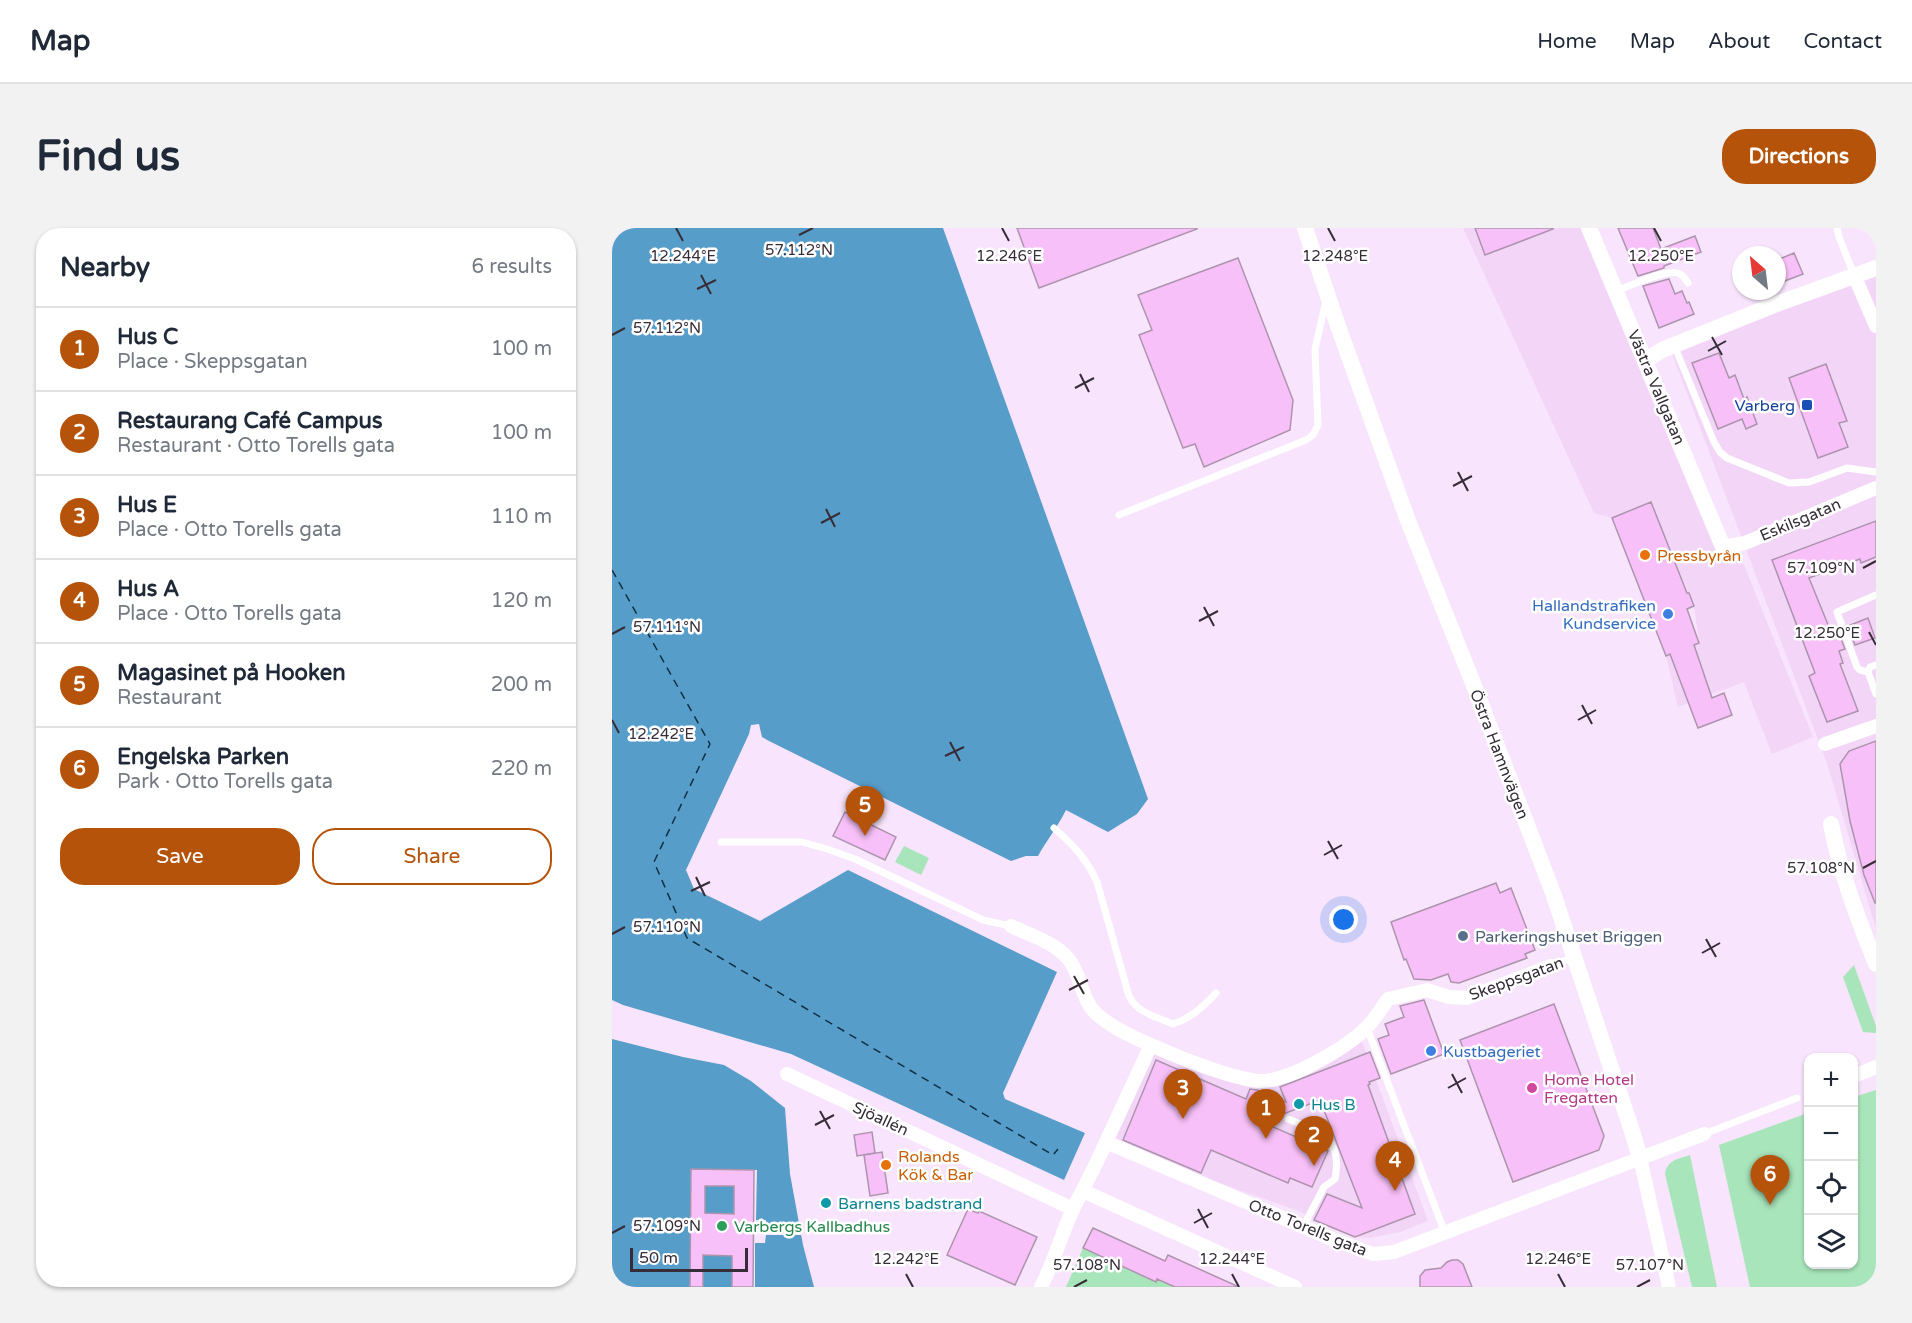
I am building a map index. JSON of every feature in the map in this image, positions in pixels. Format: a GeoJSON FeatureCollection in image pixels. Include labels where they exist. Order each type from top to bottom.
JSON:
{"type":"FeatureCollection","features":[{"type":"Feature","properties":{"kind":"street","name":"Östra Hamnvägen"},"geometry":{"type":"LineString","coordinates":[[1305,228],[1407,518],[1553,893],[1640,1158],[1669,1287]]}},
{"type":"Feature","properties":{"kind":"street","name":"Västra Vallgatan"},"geometry":{"type":"LineString","coordinates":[[1589,228],[1723,547]]}},
{"type":"Feature","properties":{"kind":"street"},"geometry":{"type":"LineString","coordinates":[[1646,360],[1674,345],[1876,268]]}},
{"type":"Feature","properties":{"kind":"street"},"geometry":{"type":"LineString","coordinates":[[1854,275],[1876,326]]}},
{"type":"Feature","properties":{"kind":"street","name":"Eskilsgatan"},"geometry":{"type":"LineString","coordinates":[[1723,547],[1745,543],[1876,488]]}},
{"type":"Feature","properties":{"kind":"street"},"geometry":{"type":"LineString","coordinates":[[1825,744],[1876,726]]}},
{"type":"Feature","properties":{"kind":"street"},"geometry":{"type":"LineString","coordinates":[[1832,824],[1836,846],[1852,897],[1876,964]]}},
{"type":"Feature","properties":{"kind":"street","name":"Skeppsgatan"},"geometry":{"type":"LineString","coordinates":[[1011,926],[1053,946],[1065,955],[1076,972],[1092,1010],[1110,1024],[1180,1058],[1238,1077],[1260,1081],[1286,1076],[1336,1052],[1366,1028],[1388,999],[1427,990],[1449,997],[1467,998],[1551,966]]}},
{"type":"Feature","properties":{"kind":"street"},"geometry":{"type":"LineString","coordinates":[[1041,1287],[1053,1265],[1073,1209],[1151,1045]]}},
{"type":"Feature","properties":{"kind":"street"},"geometry":{"type":"LineString","coordinates":[[1858,1074],[1876,1067]]}},
{"type":"Feature","properties":{"kind":"street","name":"Sjöallén"},"geometry":{"type":"LineString","coordinates":[[787,1074],[1073,1209]]}},
{"type":"Feature","properties":{"kind":"street","name":"Otto Torells gata"},"geometry":{"type":"LineString","coordinates":[[1106,1142],[1303,1227],[1372,1254],[1394,1252],[1704,1134]]}},
{"type":"Feature","properties":{"kind":"street"},"geometry":{"type":"LineString","coordinates":[[1083,1191],[1294,1287]]}},
{"type":"Feature","properties":{"kind":"lane"},"geometry":{"type":"LineString","coordinates":[[1837,228],[1854,275]]}},
{"type":"Feature","properties":{"kind":"lane"},"geometry":{"type":"LineString","coordinates":[[1616,291],[1669,272],[1680,273],[1688,284]]}},
{"type":"Feature","properties":{"kind":"lane"},"geometry":{"type":"LineString","coordinates":[[1119,515],[1306,440],[1313,435],[1318,425],[1315,349],[1327,294]]}},
{"type":"Feature","properties":{"kind":"lane"},"geometry":{"type":"LineString","coordinates":[[1674,345],[1714,442],[1727,458],[1789,483],[1809,482],[1847,468],[1876,472]]}},
{"type":"Feature","properties":{"kind":"lane"},"geometry":{"type":"LineString","coordinates":[[1868,672],[1857,667],[1837,612],[1876,595]]}},
{"type":"Feature","properties":{"kind":"lane"},"geometry":{"type":"LineString","coordinates":[[1876,664],[1870,667],[1868,672],[1876,694]]}},
{"type":"Feature","properties":{"kind":"lane"},"geometry":{"type":"LineString","coordinates":[[1054,828],[1091,868],[1132,1002],[1142,1011],[1173,1024],[1187,1019],[1201,1009],[1216,993]]}},
{"type":"Feature","properties":{"kind":"lane"},"geometry":{"type":"LineString","coordinates":[[721,842],[802,842],[827,849],[855,859],[983,920],[1011,926]]}},
{"type":"Feature","properties":{"kind":"lane","name":"Skeppsgatan"},"geometry":{"type":"LineString","coordinates":[[1551,966],[1574,957]]}},
{"type":"Feature","properties":{"kind":"lane"},"geometry":{"type":"LineString","coordinates":[[1366,1028],[1445,1233]]}},
{"type":"Feature","properties":{"kind":"lane","name":"Otto Torells gata"},"geometry":{"type":"LineString","coordinates":[[1704,1134],[1797,1098]]}},
{"type":"Feature","properties":{"kind":"lane"},"geometry":{"type":"LineString","coordinates":[[1287,1119],[1321,1133],[1334,1150],[1338,1167],[1335,1179],[1323,1187],[1303,1227]]}},
{"type":"Feature","properties":{"kind":"shaded area"},"geometry":{"type":"Polygon","coordinates":[[[1463,228],[1582,228],[1718,545],[1744,565],[1813,737],[1772,754],[1744,682],[1678,707],[1666,656],[1699,642],[1694,606],[1651,503],[1612,518],[1594,513],[1463,228]]]}},
{"type":"Feature","properties":{"kind":"shaded area"},"geometry":{"type":"Polygon","coordinates":[[[1876,265],[1876,929],[1827,763],[1668,343],[1876,265]]]}},
{"type":"Feature","properties":{"kind":"shaded area"},"geometry":{"type":"Polygon","coordinates":[[[1361,1039],[1428,1221],[1400,1232],[1370,1238],[1355,1237],[1314,1220],[1299,1211],[1199,1176],[1115,1138],[1154,1053],[1227,1080],[1320,1066],[1344,1054],[1361,1039]]]}},
{"type":"Feature","properties":{"kind":"green space"},"geometry":{"type":"Polygon","coordinates":[[[904,846],[929,858],[921,875],[895,862],[904,846]]]}},
{"type":"Feature","properties":{"kind":"green space"},"geometry":{"type":"Polygon","coordinates":[[[1854,965],[1876,1026],[1876,1033],[1863,1032],[1843,977],[1854,965]]]}},
{"type":"Feature","properties":{"kind":"green space"},"geometry":{"type":"Polygon","coordinates":[[[1876,1090],[1876,1287],[1750,1287],[1719,1145],[1804,1114],[1804,1269],[1858,1269],[1858,1096],[1876,1090]]]}},
{"type":"Feature","properties":{"kind":"green space"},"geometry":{"type":"Polygon","coordinates":[[[1690,1155],[1717,1287],[1692,1287],[1665,1174],[1671,1163],[1690,1155]]]}},
{"type":"Feature","properties":{"kind":"green space"},"geometry":{"type":"Polygon","coordinates":[[[1083,1248],[1155,1281],[1157,1279],[1175,1287],[1066,1287],[1083,1248]]]}},
{"type":"Feature","properties":{"kind":"water"},"geometry":{"type":"Polygon","coordinates":[[[612,228],[943,228],[1148,799],[1137,814],[1108,832],[1066,810],[1038,856],[1026,856],[1011,861],[769,741],[762,737],[759,724],[751,725],[749,734],[686,870],[694,889],[760,921],[848,870],[1057,972],[1003,1093],[1005,1099],[1085,1133],[1064,1180],[791,1054],[612,1000],[612,228]]]}},
{"type":"Feature","properties":{"kind":"water"},"geometry":{"type":"Polygon","coordinates":[[[612,1039],[724,1065],[751,1081],[785,1108],[790,1174],[803,1245],[814,1287],[612,1287],[612,1039]]]}},
{"type":"Feature","properties":{"kind":"pier"},"geometry":{"type":"Polygon","coordinates":[[[754,1170],[757,1170],[756,1220],[766,1220],[766,1227],[803,1228],[805,1235],[766,1235],[765,1243],[755,1243],[755,1287],[753,1287],[754,1170]]]}},
{"type":"Feature","properties":{"kind":"building"},"geometry":{"type":"Polygon","coordinates":[[[1017,228],[1197,228],[1197,229],[1039,288],[1017,228]]]}},
{"type":"Feature","properties":{"kind":"building"},"geometry":{"type":"Polygon","coordinates":[[[1475,228],[1553,228],[1553,229],[1485,255],[1475,228]]]}},
{"type":"Feature","properties":{"kind":"building"},"geometry":{"type":"Polygon","coordinates":[[[1618,228],[1653,228],[1661,249],[1695,236],[1701,252],[1638,276],[1618,228]]]}},
{"type":"Feature","properties":{"kind":"building"},"geometry":{"type":"Polygon","coordinates":[[[1794,253],[1803,274],[1786,281],[1786,256],[1794,253]]]}},
{"type":"Feature","properties":{"kind":"building"},"geometry":{"type":"Polygon","coordinates":[[[1238,258],[1293,400],[1290,430],[1204,467],[1195,444],[1183,448],[1139,335],[1152,330],[1138,295],[1238,258]]]}},
{"type":"Feature","properties":{"kind":"building"},"geometry":{"type":"Polygon","coordinates":[[[1669,279],[1675,294],[1682,291],[1694,314],[1659,328],[1643,286],[1669,279]]]}},
{"type":"Feature","properties":{"kind":"building"},"geometry":{"type":"Polygon","coordinates":[[[1719,353],[1729,378],[1735,375],[1744,399],[1747,397],[1757,424],[1746,429],[1742,419],[1718,429],[1692,363],[1719,353]]]}},
{"type":"Feature","properties":{"kind":"building"},"geometry":{"type":"Polygon","coordinates":[[[1826,364],[1847,421],[1839,423],[1848,447],[1818,458],[1789,378],[1826,364]]]}},
{"type":"Feature","properties":{"kind":"building"},"geometry":{"type":"Polygon","coordinates":[[[1651,502],[1694,606],[1687,609],[1699,643],[1694,645],[1712,698],[1724,693],[1732,715],[1698,728],[1670,654],[1666,656],[1612,518],[1651,502]]]}},
{"type":"Feature","properties":{"kind":"building"},"geometry":{"type":"Polygon","coordinates":[[[1876,521],[1876,557],[1861,563],[1860,559],[1809,578],[1831,632],[1837,629],[1845,649],[1839,651],[1843,663],[1840,664],[1858,711],[1827,722],[1809,676],[1815,673],[1772,560],[1876,521]]]}},
{"type":"Feature","properties":{"kind":"building"},"geometry":{"type":"Polygon","coordinates":[[[1868,618],[1875,638],[1855,645],[1848,626],[1868,618]]]}},
{"type":"Feature","properties":{"kind":"building"},"geometry":{"type":"Polygon","coordinates":[[[1876,741],[1875,903],[1864,875],[1850,821],[1840,764],[1849,751],[1876,741]]]}},
{"type":"Feature","properties":{"kind":"building"},"geometry":{"type":"Polygon","coordinates":[[[845,812],[896,837],[885,860],[833,836],[845,812]]]}},
{"type":"Feature","properties":{"kind":"building","name":"Parkeringshuset Briggen"},"geometry":{"type":"Polygon","coordinates":[[[1496,883],[1500,893],[1511,888],[1535,950],[1525,954],[1527,958],[1459,983],[1451,982],[1448,974],[1431,980],[1414,979],[1406,959],[1404,960],[1391,922],[1496,883]]]}},
{"type":"Feature","properties":{"kind":"building"},"geometry":{"type":"Polygon","coordinates":[[[1424,1000],[1444,1054],[1391,1074],[1378,1039],[1389,1035],[1385,1024],[1404,1017],[1400,1006],[1424,1000]]]}},
{"type":"Feature","properties":{"kind":"building","name":"Home Hotel Fregatten"},"geometry":{"type":"Polygon","coordinates":[[[1554,1004],[1604,1136],[1599,1150],[1513,1182],[1460,1040],[1554,1004]]]}},
{"type":"Feature","properties":{"kind":"building"},"geometry":{"type":"Polygon","coordinates":[[[1370,1052],[1380,1078],[1369,1082],[1368,1085],[1415,1214],[1355,1237],[1314,1220],[1327,1194],[1362,1208],[1320,1100],[1262,1122],[1328,1151],[1312,1187],[1290,1178],[1288,1183],[1211,1150],[1201,1173],[1123,1140],[1156,1060],[1246,1099],[1250,1089],[1286,1102],[1280,1087],[1370,1052]]]}},
{"type":"Feature","properties":{"kind":"building"},"geometry":{"type":"Polygon","coordinates":[[[872,1132],[875,1153],[857,1156],[854,1135],[872,1132]]]}},
{"type":"Feature","properties":{"kind":"building"},"geometry":{"type":"Polygon","coordinates":[[[882,1152],[888,1193],[870,1196],[864,1155],[882,1152]]]}},
{"type":"Feature","properties":{"kind":"building","name":"Varbergs Kallbadhus"},"geometry":{"type":"Polygon","coordinates":[[[691,1169],[754,1170],[753,1287],[732,1287],[732,1256],[703,1255],[703,1287],[690,1287],[691,1169]],[[705,1186],[705,1213],[734,1214],[734,1186],[705,1186]]]}},
{"type":"Feature","properties":{"kind":"building"},"geometry":{"type":"Polygon","coordinates":[[[968,1209],[978,1213],[979,1211],[1037,1237],[1015,1285],[947,1255],[968,1209]]]}},
{"type":"Feature","properties":{"kind":"building"},"geometry":{"type":"Polygon","coordinates":[[[1093,1228],[1165,1261],[1168,1255],[1239,1287],[1175,1287],[1157,1279],[1156,1282],[1083,1248],[1093,1228]]]}},
{"type":"Feature","properties":{"kind":"building"},"geometry":{"type":"Polygon","coordinates":[[[1452,1260],[1458,1260],[1463,1264],[1472,1287],[1420,1287],[1420,1276],[1425,1270],[1441,1268],[1452,1260]]]}},
{"type":"Feature","properties":{"kind":"ferry route"},"geometry":{"type":"LineString","coordinates":[[612,570],[710,744],[654,862],[687,938],[1053,1155],[1058,1149]]}},
{"type":"Feature","properties":{"kind":"place","name":"Varberg"},"geometry":{"type":"Point","coordinates":[1807,405]}},
{"type":"Feature","properties":{"kind":"place","name":"Pressbyrån"},"geometry":{"type":"Point","coordinates":[1645,555]}},
{"type":"Feature","properties":{"kind":"place","name":"Hallandstrafiken Kundservice"},"geometry":{"type":"Point","coordinates":[1668,614]}},
{"type":"Feature","properties":{"kind":"place","name":"Magasinet på Hooken"},"geometry":{"type":"Point","coordinates":[865,836]}},
{"type":"Feature","properties":{"kind":"place","name":"Parkeringshuset Briggen"},"geometry":{"type":"Point","coordinates":[1463,936]}},
{"type":"Feature","properties":{"kind":"place","name":"Kustbageriet"},"geometry":{"type":"Point","coordinates":[1431,1051]}},
{"type":"Feature","properties":{"kind":"place","name":"Home Hotel Fregatten"},"geometry":{"type":"Point","coordinates":[1532,1088]}},
{"type":"Feature","properties":{"kind":"place","name":"Hus B"},"geometry":{"type":"Point","coordinates":[1299,1104]}},
{"type":"Feature","properties":{"kind":"place","name":"Hus E"},"geometry":{"type":"Point","coordinates":[1183,1119]}},
{"type":"Feature","properties":{"kind":"place","name":"Hus C"},"geometry":{"type":"Point","coordinates":[1266,1139]}},
{"type":"Feature","properties":{"kind":"place","name":"Rolands Kök & Bar"},"geometry":{"type":"Point","coordinates":[886,1165]}},
{"type":"Feature","properties":{"kind":"place","name":"Restaurang Café Campus"},"geometry":{"type":"Point","coordinates":[1314,1166]}},
{"type":"Feature","properties":{"kind":"place","name":"Hus A"},"geometry":{"type":"Point","coordinates":[1395,1191]}},
{"type":"Feature","properties":{"kind":"place","name":"Barnens badstrand"},"geometry":{"type":"Point","coordinates":[826,1203]}},
{"type":"Feature","properties":{"kind":"place","name":"Engelska Parken"},"geometry":{"type":"Point","coordinates":[1770,1205]}},
{"type":"Feature","properties":{"kind":"place","name":"Varbergs Kallbadhus"},"geometry":{"type":"Point","coordinates":[722,1226]}}]}
